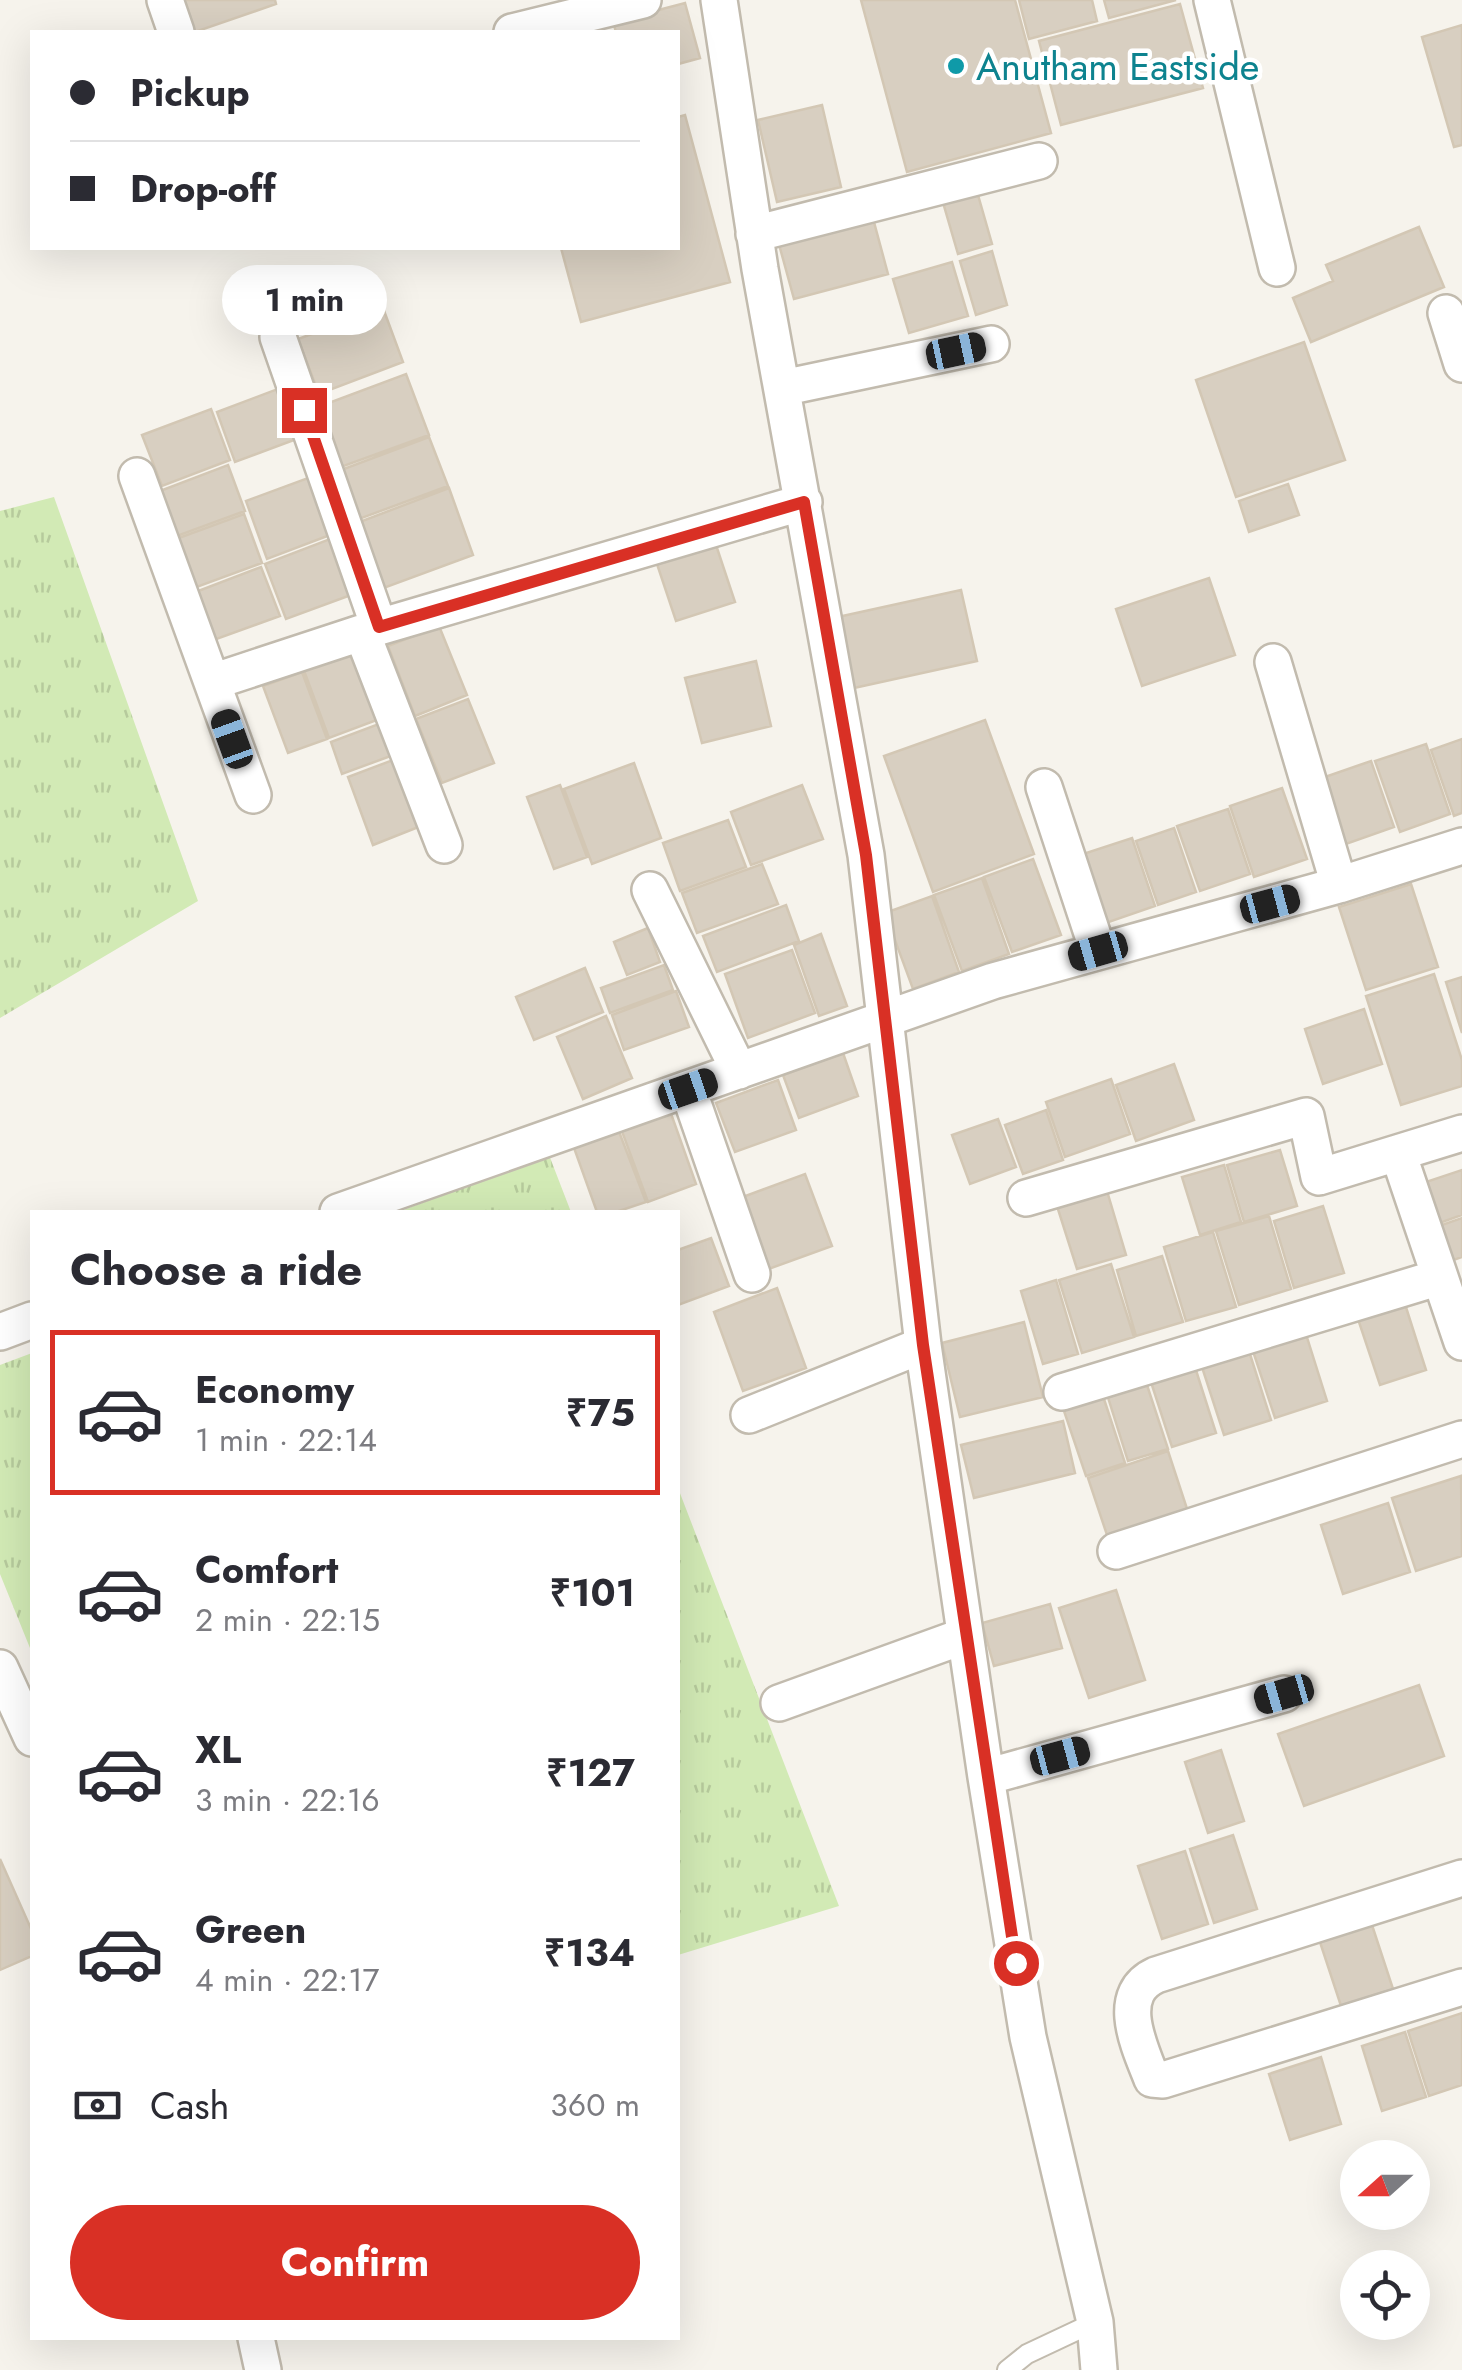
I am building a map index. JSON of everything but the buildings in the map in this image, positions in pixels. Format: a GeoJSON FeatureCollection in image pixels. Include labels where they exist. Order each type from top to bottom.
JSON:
{"type":"FeatureCollection","features":[{"type":"Feature","properties":{"kind":"street"},"geometry":{"type":"LineString","coordinates":[[165,0],[175,30]]}},
{"type":"Feature","properties":{"kind":"street"},"geometry":{"type":"LineString","coordinates":[[520,30],[643,0]]}},
{"type":"Feature","properties":{"kind":"street"},"geometry":{"type":"LineString","coordinates":[[719,0],[754,234],[866,855],[923,1345],[986,1777],[1028,2037],[1095,2322],[1099,2370]]}},
{"type":"Feature","properties":{"kind":"street"},"geometry":{"type":"LineString","coordinates":[[1212,0],[1276,268]]}},
{"type":"Feature","properties":{"kind":"street"},"geometry":{"type":"LineString","coordinates":[[754,234],[1039,160]]}},
{"type":"Feature","properties":{"kind":"street"},"geometry":{"type":"LineString","coordinates":[[1446,313],[1462,364]]}},
{"type":"Feature","properties":{"kind":"street"},"geometry":{"type":"LineString","coordinates":[[278,337],[370,630],[444,845]]}},
{"type":"Feature","properties":{"kind":"street"},"geometry":{"type":"LineString","coordinates":[[782,388],[991,344]]}},
{"type":"Feature","properties":{"kind":"street"},"geometry":{"type":"LineString","coordinates":[[137,476],[253,795]]}},
{"type":"Feature","properties":{"kind":"street"},"geometry":{"type":"LineString","coordinates":[[212,682],[370,630],[804,502]]}},
{"type":"Feature","properties":{"kind":"street"},"geometry":{"type":"LineString","coordinates":[[1273,662],[1340,885]]}},
{"type":"Feature","properties":{"kind":"street"},"geometry":{"type":"LineString","coordinates":[[1044,787],[1098,951]]}},
{"type":"Feature","properties":{"kind":"street"},"geometry":{"type":"LineString","coordinates":[[344,1210],[993,981],[1340,885],[1462,846]]}},
{"type":"Feature","properties":{"kind":"street"},"geometry":{"type":"LineString","coordinates":[[650,890],[739,1071]]}},
{"type":"Feature","properties":{"kind":"street"},"geometry":{"type":"LineString","coordinates":[[688,1089],[752,1274]]}},
{"type":"Feature","properties":{"kind":"street"},"geometry":{"type":"LineString","coordinates":[[1026,1198],[1306,1116],[1319,1177],[1462,1134]]}},
{"type":"Feature","properties":{"kind":"street"},"geometry":{"type":"LineString","coordinates":[[1398,1153],[1462,1342]]}},
{"type":"Feature","properties":{"kind":"street"},"geometry":{"type":"LineString","coordinates":[[1062,1392],[1440,1278]]}},
{"type":"Feature","properties":{"kind":"street"},"geometry":{"type":"LineString","coordinates":[[0,1332],[30,1321]]}},
{"type":"Feature","properties":{"kind":"street"},"geometry":{"type":"LineString","coordinates":[[749,1416],[923,1345]]}},
{"type":"Feature","properties":{"kind":"street"},"geometry":{"type":"LineString","coordinates":[[1116,1551],[1462,1439]]}},
{"type":"Feature","properties":{"kind":"street"},"geometry":{"type":"LineString","coordinates":[[779,1703],[964,1636]]}},
{"type":"Feature","properties":{"kind":"street"},"geometry":{"type":"LineString","coordinates":[[0,1668],[30,1734]]}},
{"type":"Feature","properties":{"kind":"street"},"geometry":{"type":"LineString","coordinates":[[986,1777],[1284,1694]]}},
{"type":"Feature","properties":{"kind":"street"},"geometry":{"type":"LineString","coordinates":[[1462,1878],[1156,1975],[1137,1987],[1131,2006],[1152,2079],[1163,2080],[1462,1987]]}},
{"type":"Feature","properties":{"kind":"street"},"geometry":{"type":"LineString","coordinates":[[256,2340],[262,2370]]}},
{"type":"Feature","properties":{"kind":"lane"},"geometry":{"type":"LineString","coordinates":[[1007,2370],[1027,2354],[1095,2322]]}},
{"type":"Feature","properties":{"kind":"green space"},"geometry":{"type":"Polygon","coordinates":[[[54,497],[198,901],[0,1018],[0,511],[54,497]]]}},
{"type":"Feature","properties":{"kind":"green space"},"geometry":{"type":"Polygon","coordinates":[[[549,1155],[570,1210],[403,1210],[549,1155]]]}},
{"type":"Feature","properties":{"kind":"green space"},"geometry":{"type":"Polygon","coordinates":[[[30,1354],[30,1648],[0,1574],[0,1365],[30,1354]]]}},
{"type":"Feature","properties":{"kind":"green space"},"geometry":{"type":"Polygon","coordinates":[[[680,1493],[839,1906],[680,1954],[680,1493]]]}},
{"type":"Feature","properties":{"kind":"place","name":"Anutham Eastside"},"geometry":{"type":"Point","coordinates":[956,66]}},
{"type":"Feature","properties":{"kind":"route"},"geometry":{"type":"LineString","coordinates":[[304,410],[379,627],[804,502],[866,855],[923,1345],[1016,1963]]}}]}
